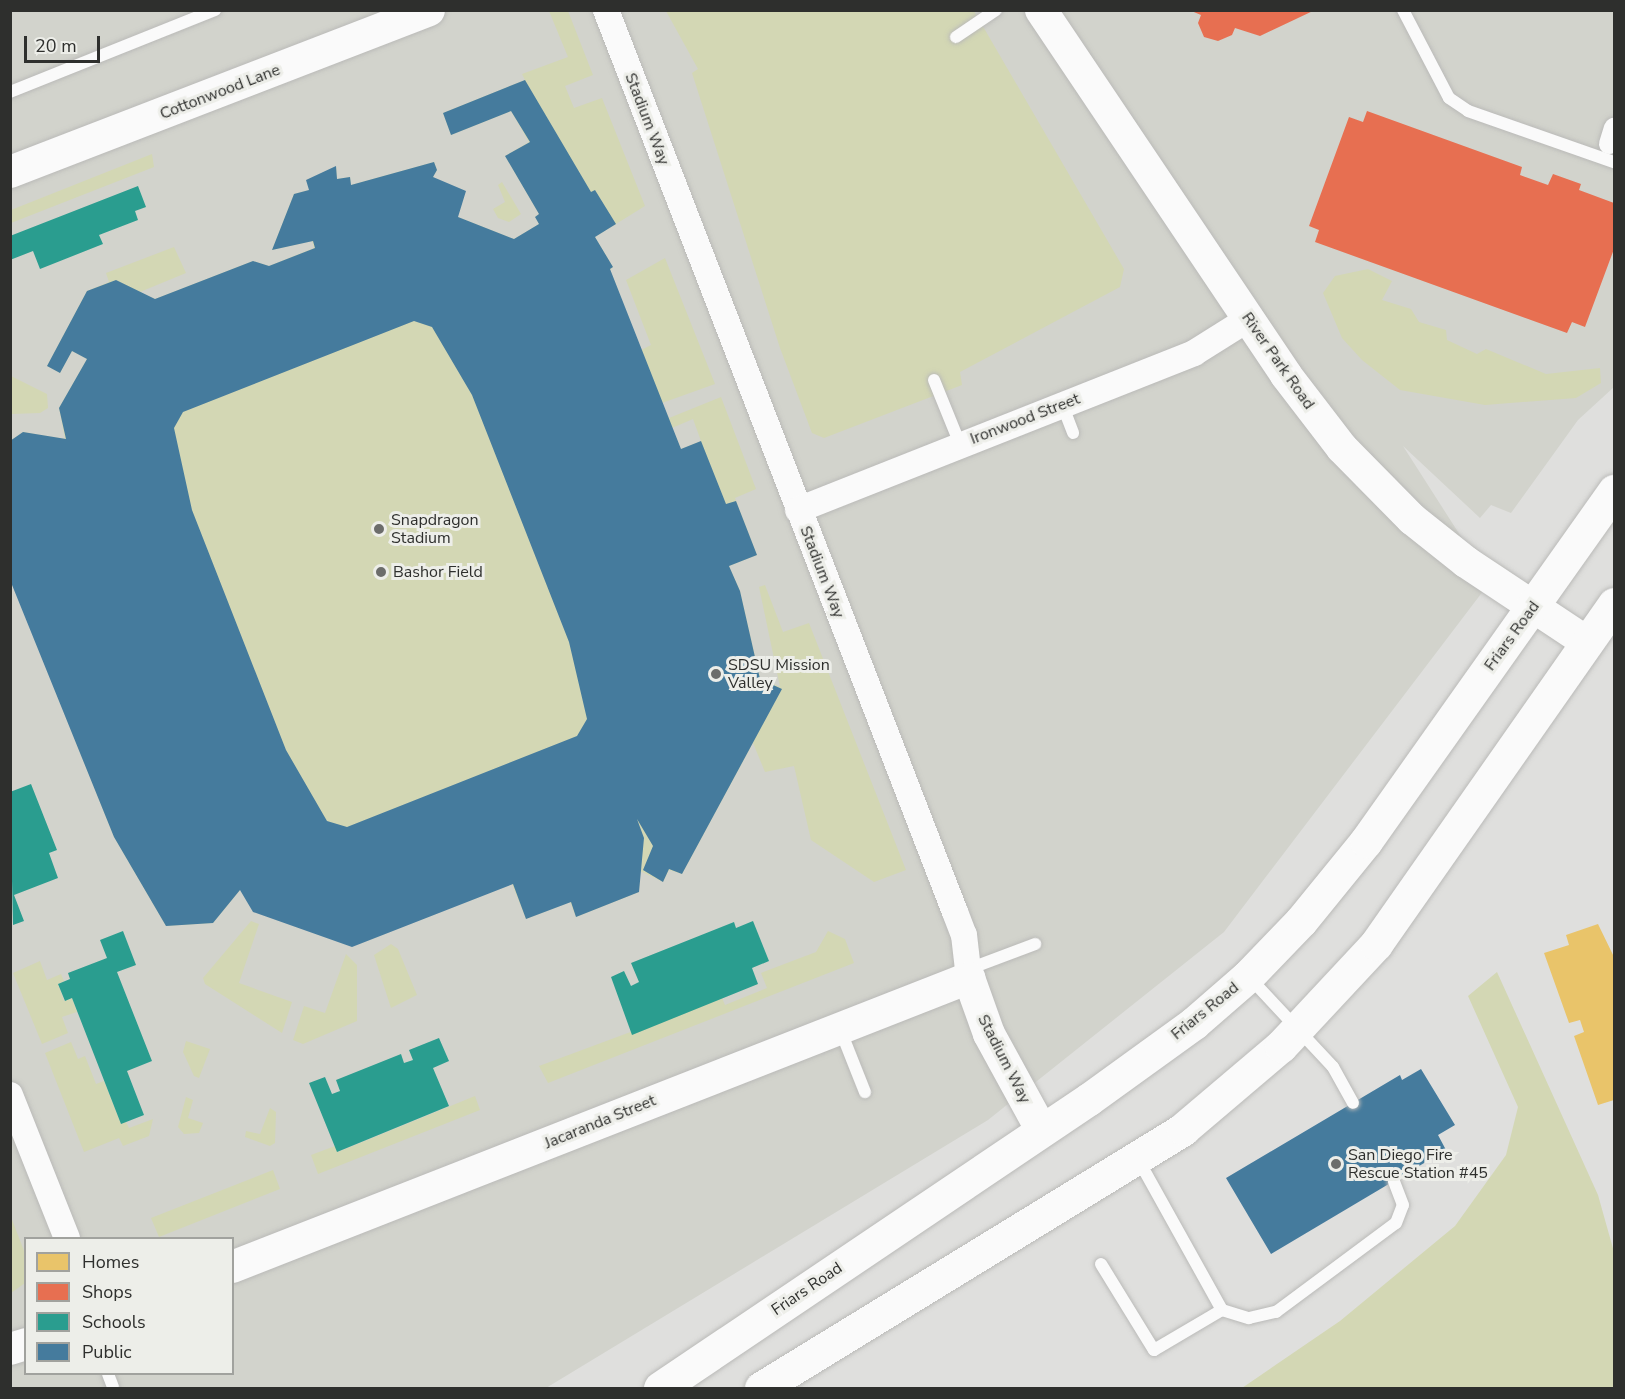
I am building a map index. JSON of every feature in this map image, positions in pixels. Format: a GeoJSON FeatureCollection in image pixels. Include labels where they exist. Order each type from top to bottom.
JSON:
{"type":"FeatureCollection","features":[{"type":"Feature","properties":{"kind":"highway","name":"Friars Road"},"geometry":{"type":"LineString","coordinates":[[660,1389],[1194,1023],[1248,976],[1301,921],[1366,841],[1614,491]]}},
{"type":"Feature","properties":{"kind":"highway"},"geometry":{"type":"LineString","coordinates":[[761,1389],[1183,1129],[1297,1030],[1376,944],[1418,889],[1614,604]]}},
{"type":"Feature","properties":{"kind":"highway"},"geometry":{"type":"LineString","coordinates":[[800,1389],[881,1315]]}},
{"type":"Feature","properties":{"kind":"street","name":"Cottonwood Lane"},"geometry":{"type":"LineString","coordinates":[[10,171],[429,10]]}},
{"type":"Feature","properties":{"kind":"street","name":"Stadium Way"},"geometry":{"type":"LineString","coordinates":[[606,10],[964,935],[967,974],[988,1034],[1041,1129]]}},
{"type":"Feature","properties":{"kind":"street","name":"River Park Road"},"geometry":{"type":"LineString","coordinates":[[1041,10],[1315,415],[1375,483],[1466,562],[1532,608],[1588,643]]}},
{"type":"Feature","properties":{"kind":"street","name":"Ironwood Street"},"geometry":{"type":"LineString","coordinates":[[798,510],[1194,353],[1248,319]]}},
{"type":"Feature","properties":{"kind":"street","name":"Jacaranda Street"},"geometry":{"type":"LineString","coordinates":[[234,1266],[839,1028],[967,974]]}},
{"type":"Feature","properties":{"kind":"street"},"geometry":{"type":"LineString","coordinates":[[10,1095],[66,1237]]}},
{"type":"Feature","properties":{"kind":"lane"},"geometry":{"type":"LineString","coordinates":[[10,92],[215,10]]}},
{"type":"Feature","properties":{"kind":"lane"},"geometry":{"type":"LineString","coordinates":[[956,37],[996,10]]}},
{"type":"Feature","properties":{"kind":"lane"},"geometry":{"type":"LineString","coordinates":[[1402,10],[1449,98],[1468,111],[1612,144]]}},
{"type":"Feature","properties":{"kind":"lane"},"geometry":{"type":"LineString","coordinates":[[934,380],[960,444]]}},
{"type":"Feature","properties":{"kind":"lane"},"geometry":{"type":"LineString","coordinates":[[1062,404],[1073,433]]}},
{"type":"Feature","properties":{"kind":"lane"},"geometry":{"type":"LineString","coordinates":[[967,974],[1035,944]]}},
{"type":"Feature","properties":{"kind":"lane"},"geometry":{"type":"LineString","coordinates":[[1248,976],[1333,1067],[1353,1103]]}},
{"type":"Feature","properties":{"kind":"lane"},"geometry":{"type":"LineString","coordinates":[[839,1028],[865,1092]]}},
{"type":"Feature","properties":{"kind":"lane"},"geometry":{"type":"LineString","coordinates":[[1137,1158],[1222,1310],[1249,1318],[1276,1312],[1396,1223],[1403,1205],[1394,1182]]}},
{"type":"Feature","properties":{"kind":"lane"},"geometry":{"type":"LineString","coordinates":[[1101,1264],[1154,1350],[1222,1310]]}},
{"type":"Feature","properties":{"kind":"shaded area","name":"SDSU Mission Valley"},"geometry":{"type":"Polygon","coordinates":[[[10,11],[1614,11],[1614,387],[1578,420],[1511,513],[1491,505],[1480,518],[1403,446],[1490,582],[1224,932],[988,1120],[546,1388],[11,1388],[10,11]]]}},
{"type":"Feature","properties":{"kind":"green space","name":"Snapdragon Stadium"},"geometry":{"type":"Polygon","coordinates":[[[549,11],[568,11],[593,75],[565,86],[574,108],[602,98],[645,206],[595,237],[613,267],[610,270],[641,350],[651,345],[626,280],[665,258],[715,384],[662,403],[669,418],[721,397],[756,489],[735,498],[757,555],[729,566],[740,591],[760,678],[780,687],[759,587],[765,585],[783,632],[809,623],[906,870],[874,882],[811,840],[794,766],[765,772],[753,743],[682,874],[669,870],[663,882],[640,871],[639,892],[576,917],[570,902],[526,919],[512,884],[240,890],[213,923],[166,926],[114,837],[11,580],[10,441],[23,432],[65,439],[59,408],[87,359],[72,351],[60,373],[47,366],[87,291],[109,282],[106,273],[174,247],[186,273],[140,292],[155,299],[253,261],[269,266],[314,248],[312,241],[272,250],[294,194],[309,190],[336,166],[337,179],[350,177],[351,185],[434,162],[437,170],[433,177],[458,217],[514,239],[539,224],[535,217],[539,214],[505,156],[529,142],[511,111],[451,135],[443,113],[525,80],[522,74],[568,57],[549,11]],[[693,419],[672,428],[681,449],[701,441],[693,419]]]}},
{"type":"Feature","properties":{"kind":"green space"},"geometry":{"type":"Polygon","coordinates":[[[666,11],[974,11],[1124,269],[1120,287],[960,372],[962,385],[824,438],[812,433],[780,348],[692,73],[698,69],[666,11]]]}},
{"type":"Feature","properties":{"kind":"green space"},"geometry":{"type":"Polygon","coordinates":[[[152,154],[154,167],[11,223],[11,210],[152,154]]]}},
{"type":"Feature","properties":{"kind":"green space"},"geometry":{"type":"Polygon","coordinates":[[[502,182],[521,214],[509,222],[498,218],[493,209],[505,202],[498,185],[502,182]]]}},
{"type":"Feature","properties":{"kind":"green space"},"geometry":{"type":"Polygon","coordinates":[[[1368,269],[1392,281],[1382,300],[1411,309],[1419,322],[1446,330],[1447,340],[1477,354],[1486,349],[1546,374],[1600,368],[1601,383],[1576,398],[1485,405],[1400,390],[1362,360],[1342,338],[1323,293],[1335,276],[1368,269]]]}},
{"type":"Feature","properties":{"kind":"green space"},"geometry":{"type":"Polygon","coordinates":[[[11,376],[47,394],[48,408],[40,413],[11,414],[11,376]]]}},
{"type":"Feature","properties":{"kind":"green space"},"geometry":{"type":"Polygon","coordinates":[[[251,921],[259,924],[239,983],[292,1002],[282,1033],[205,984],[203,978],[251,921]]]}},
{"type":"Feature","properties":{"kind":"green space"},"geometry":{"type":"Polygon","coordinates":[[[828,931],[845,939],[854,963],[548,1083],[539,1066],[722,998],[725,1005],[767,988],[761,973],[816,952],[828,931]]]}},
{"type":"Feature","properties":{"kind":"green space"},"geometry":{"type":"Polygon","coordinates":[[[391,944],[398,949],[417,995],[391,1008],[374,955],[391,944]]]}},
{"type":"Feature","properties":{"kind":"green space"},"geometry":{"type":"Polygon","coordinates":[[[346,954],[357,965],[357,1021],[303,1044],[293,1040],[304,1006],[325,1013],[346,954]]]}},
{"type":"Feature","properties":{"kind":"green space"},"geometry":{"type":"Polygon","coordinates":[[[40,961],[47,980],[61,974],[64,981],[58,984],[64,1001],[72,998],[77,1012],[62,1017],[68,1033],[42,1044],[13,973],[40,961]]]}},
{"type":"Feature","properties":{"kind":"green space"},"geometry":{"type":"Polygon","coordinates":[[[1497,972],[1598,1195],[1614,1252],[1614,1388],[1242,1388],[1340,1321],[1455,1226],[1506,1155],[1518,1107],[1468,996],[1497,972]]]}},
{"type":"Feature","properties":{"kind":"green space"},"geometry":{"type":"Polygon","coordinates":[[[186,1041],[210,1049],[199,1078],[194,1076],[183,1052],[186,1041]]]}},
{"type":"Feature","properties":{"kind":"green space"},"geometry":{"type":"Polygon","coordinates":[[[71,1042],[78,1059],[85,1056],[96,1084],[104,1081],[121,1124],[126,1122],[129,1128],[153,1119],[149,1136],[123,1146],[119,1138],[84,1152],[45,1053],[71,1042]]]}},
{"type":"Feature","properties":{"kind":"green space"},"geometry":{"type":"Polygon","coordinates":[[[475,1096],[480,1110],[318,1174],[311,1155],[335,1146],[338,1152],[475,1096]]]}},
{"type":"Feature","properties":{"kind":"green space"},"geometry":{"type":"Polygon","coordinates":[[[186,1097],[193,1100],[188,1118],[203,1123],[199,1133],[184,1134],[178,1127],[186,1097]]]}},
{"type":"Feature","properties":{"kind":"green space"},"geometry":{"type":"Polygon","coordinates":[[[270,1108],[276,1112],[275,1143],[270,1146],[245,1137],[246,1131],[260,1134],[270,1108]]]}},
{"type":"Feature","properties":{"kind":"green space"},"geometry":{"type":"Polygon","coordinates":[[[273,1170],[280,1189],[159,1237],[151,1218],[273,1170]]]}},
{"type":"Feature","properties":{"kind":"green space"},"geometry":{"type":"Polygon","coordinates":[[[11,1217],[24,1251],[24,1284],[11,1293],[11,1217]]]}},
{"type":"Feature","properties":{"kind":"building: Homes"},"geometry":{"type":"Polygon","coordinates":[[[1598,924],[1614,957],[1614,1100],[1598,1105],[1574,1036],[1584,1032],[1580,1020],[1569,1023],[1544,953],[1569,945],[1566,935],[1598,924]]]}},
{"type":"Feature","properties":{"kind":"building: Shops"},"geometry":{"type":"Polygon","coordinates":[[[1189,10],[1315,10],[1260,36],[1235,28],[1232,35],[1218,41],[1204,37],[1198,23],[1201,15],[1189,10]]]}},
{"type":"Feature","properties":{"kind":"building: Shops"},"geometry":{"type":"Polygon","coordinates":[[[1367,111],[1522,167],[1520,175],[1548,185],[1553,174],[1581,184],[1579,190],[1614,203],[1614,249],[1585,327],[1572,322],[1567,333],[1315,242],[1319,230],[1309,226],[1349,117],[1363,122],[1367,111]]]}},
{"type":"Feature","properties":{"kind":"building: Schools"},"geometry":{"type":"Polygon","coordinates":[[[138,186],[146,207],[135,211],[138,220],[99,235],[103,244],[40,269],[33,251],[10,260],[10,236],[138,186]]]}},
{"type":"Feature","properties":{"kind":"building: Schools"},"geometry":{"type":"Polygon","coordinates":[[[31,784],[57,850],[49,853],[58,878],[14,895],[24,921],[13,925],[10,792],[31,784]]]}},
{"type":"Feature","properties":{"kind":"building: Schools"},"geometry":{"type":"Polygon","coordinates":[[[753,921],[769,961],[752,968],[758,984],[632,1035],[611,977],[624,971],[631,986],[639,982],[631,963],[734,922],[736,928],[753,921]]]}},
{"type":"Feature","properties":{"kind":"building: Schools"},"geometry":{"type":"Polygon","coordinates":[[[123,931],[136,965],[117,972],[152,1061],[127,1071],[144,1115],[121,1124],[72,998],[65,1001],[58,984],[70,979],[68,973],[107,958],[100,940],[123,931]]]}},
{"type":"Feature","properties":{"kind":"building: Schools"},"geometry":{"type":"Polygon","coordinates":[[[439,1038],[449,1061],[433,1068],[449,1106],[337,1152],[309,1083],[325,1077],[332,1094],[340,1091],[336,1080],[401,1054],[404,1063],[413,1060],[409,1050],[439,1038]]]}},
{"type":"Feature","properties":{"kind":"building: Public","name":"Snapdragon Stadium"},"geometry":{"type":"Polygon","coordinates":[[[525,80],[591,192],[595,190],[616,224],[595,237],[613,267],[610,269],[681,449],[701,441],[726,504],[736,501],[757,555],[729,566],[740,591],[760,679],[782,689],[682,874],[669,869],[663,882],[643,870],[653,846],[637,819],[644,838],[639,892],[576,917],[571,902],[526,919],[513,884],[352,947],[253,912],[240,890],[213,923],[166,926],[114,837],[10,580],[10,441],[23,432],[66,439],[59,408],[87,359],[72,351],[60,373],[47,366],[87,291],[116,280],[155,299],[253,261],[269,266],[315,248],[313,241],[272,250],[294,194],[309,190],[306,180],[336,166],[337,179],[350,177],[351,185],[434,162],[437,170],[433,177],[466,191],[458,217],[514,239],[539,224],[535,217],[539,214],[505,156],[530,142],[511,111],[451,135],[443,113],[525,80]],[[414,321],[183,412],[174,428],[192,510],[286,750],[327,821],[347,827],[577,736],[587,719],[569,642],[472,395],[432,327],[414,321]]]}},
{"type":"Feature","properties":{"kind":"building: Public","name":"San Diego Fire Rescue Station #45"},"geometry":{"type":"Polygon","coordinates":[[[1421,1069],[1455,1125],[1438,1135],[1446,1150],[1271,1254],[1226,1178],[1400,1075],[1402,1080],[1421,1069]]]}},
{"type":"Feature","properties":{"kind":"place","name":"Snapdragon Stadium"},"geometry":{"type":"Point","coordinates":[379,529]}},
{"type":"Feature","properties":{"kind":"place","name":"Bashor Field"},"geometry":{"type":"Point","coordinates":[381,572]}},
{"type":"Feature","properties":{"kind":"place","name":"SDSU Mission Valley"},"geometry":{"type":"Point","coordinates":[716,674]}},
{"type":"Feature","properties":{"kind":"place","name":"San Diego Fire Rescue Station #45"},"geometry":{"type":"Point","coordinates":[1336,1164]}}]}
